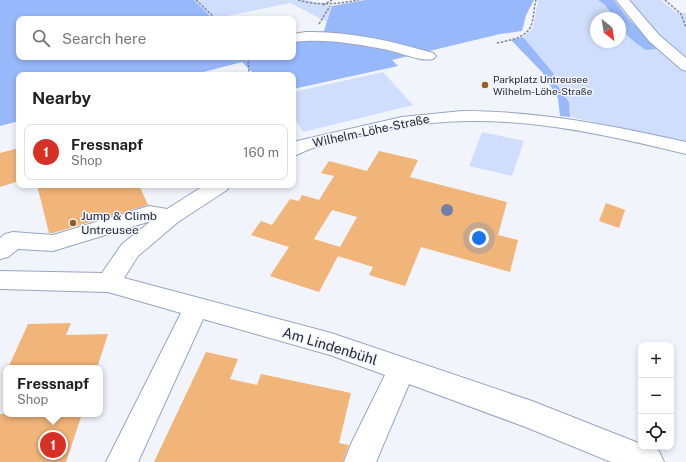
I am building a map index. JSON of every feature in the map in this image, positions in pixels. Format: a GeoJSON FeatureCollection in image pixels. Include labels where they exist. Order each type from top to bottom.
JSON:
{"type":"FeatureCollection","features":[{"type":"Feature","properties":{"kind":"street"},"geometry":{"type":"LineString","coordinates":[[622,0],[654,38],[686,66]]}},
{"type":"Feature","properties":{"kind":"street"},"geometry":{"type":"LineString","coordinates":[[296,38],[309,36],[374,42],[405,48],[428,56]]}},
{"type":"Feature","properties":{"kind":"street","name":"Wilhelm-Löhe-Straße"},"geometry":{"type":"LineString","coordinates":[[296,149],[304,145],[379,127],[433,118],[461,116],[495,116],[553,121],[619,132],[686,148]]}},
{"type":"Feature","properties":{"kind":"street"},"geometry":{"type":"LineString","coordinates":[[108,283],[130,250],[170,217],[215,188]]}},
{"type":"Feature","properties":{"kind":"street"},"geometry":{"type":"LineString","coordinates":[[0,252],[12,240],[53,243],[149,213],[170,217]]}},
{"type":"Feature","properties":{"kind":"street","name":"Am Lindenbühl"},"geometry":{"type":"LineString","coordinates":[[0,280],[108,283],[332,344],[532,415],[648,462]]}},
{"type":"Feature","properties":{"kind":"street"},"geometry":{"type":"LineString","coordinates":[[122,462],[196,307]]}},
{"type":"Feature","properties":{"kind":"street"},"geometry":{"type":"LineString","coordinates":[[360,462],[402,369]]}},
{"type":"Feature","properties":{"kind":"path"},"geometry":{"type":"LineString","coordinates":[[196,0],[213,16]]}},
{"type":"Feature","properties":{"kind":"path"},"geometry":{"type":"LineString","coordinates":[[298,0],[322,6],[330,6],[359,0]]}},
{"type":"Feature","properties":{"kind":"path"},"geometry":{"type":"LineString","coordinates":[[322,6],[332,0]]}},
{"type":"Feature","properties":{"kind":"path"},"geometry":{"type":"LineString","coordinates":[[497,42],[523,35],[530,27],[536,0]]}},
{"type":"Feature","properties":{"kind":"path"},"geometry":{"type":"LineString","coordinates":[[665,0],[681,14],[686,27]]}},
{"type":"Feature","properties":{"kind":"path"},"geometry":{"type":"LineString","coordinates":[[309,36],[323,19],[330,6]]}},
{"type":"Feature","properties":{"kind":"path"},"geometry":{"type":"LineString","coordinates":[[681,14],[686,15]]}},
{"type":"Feature","properties":{"kind":"path"},"geometry":{"type":"LineString","coordinates":[[248,60],[249,72]]}},
{"type":"Feature","properties":{"kind":"shaded area"},"geometry":{"type":"Polygon","coordinates":[[[0,0],[194,0],[210,16],[16,16],[16,60],[296,60],[296,39],[323,34],[332,6],[365,0],[534,0],[526,15],[522,31],[500,34],[392,60],[398,66],[296,88],[296,72],[252,72],[242,62],[204,72],[16,72],[16,122],[0,126],[0,0]]]}},
{"type":"Feature","properties":{"kind":"shaded area"},"geometry":{"type":"Polygon","coordinates":[[[194,0],[305,0],[332,6],[327,22],[290,3],[227,16],[210,16],[194,0]]]}},
{"type":"Feature","properties":{"kind":"shaded area"},"geometry":{"type":"Polygon","coordinates":[[[538,0],[598,0],[605,5],[610,12],[590,12],[590,48],[626,48],[626,33],[630,39],[646,50],[657,49],[686,73],[686,141],[570,117],[569,102],[555,82],[554,74],[523,37],[533,28],[538,0]]]}},
{"type":"Feature","properties":{"kind":"shaded area"},"geometry":{"type":"Polygon","coordinates":[[[598,0],[614,0],[623,12],[610,12],[605,5],[598,0]]]}},
{"type":"Feature","properties":{"kind":"shaded area"},"geometry":{"type":"Polygon","coordinates":[[[626,0],[661,0],[677,13],[686,13],[686,62],[626,0]]]}},
{"type":"Feature","properties":{"kind":"shaded area"},"geometry":{"type":"Polygon","coordinates":[[[626,15],[657,49],[646,50],[626,34],[626,15]]]}},
{"type":"Feature","properties":{"kind":"shaded area"},"geometry":{"type":"Polygon","coordinates":[[[523,37],[554,74],[555,82],[569,102],[570,117],[560,116],[558,98],[542,72],[511,40],[523,37]]]}},
{"type":"Feature","properties":{"kind":"shaded area"},"geometry":{"type":"Polygon","coordinates":[[[383,72],[413,105],[303,132],[296,121],[296,91],[383,72]]]}},
{"type":"Feature","properties":{"kind":"shaded area"},"geometry":{"type":"Polygon","coordinates":[[[482,132],[524,141],[512,176],[469,166],[482,132]]]}},
{"type":"Feature","properties":{"kind":"building"},"geometry":{"type":"Polygon","coordinates":[[[16,149],[16,182],[0,187],[0,153],[16,149]]]}},
{"type":"Feature","properties":{"kind":"building"},"geometry":{"type":"Polygon","coordinates":[[[379,151],[418,160],[410,177],[507,202],[498,235],[518,240],[510,272],[421,247],[405,286],[369,275],[373,267],[338,256],[319,292],[270,276],[289,247],[251,235],[261,221],[272,225],[290,199],[299,201],[302,195],[319,200],[334,176],[321,173],[329,161],[367,171],[379,151]],[[332,210],[314,239],[340,247],[357,217],[332,210]]]}},
{"type":"Feature","properties":{"kind":"building","name":"Jump & Climb Untreusee"},"geometry":{"type":"Polygon","coordinates":[[[38,188],[140,188],[148,205],[53,233],[49,233],[38,188]]]}},
{"type":"Feature","properties":{"kind":"building"},"geometry":{"type":"Polygon","coordinates":[[[606,203],[625,210],[619,228],[599,221],[606,203]]]}},
{"type":"Feature","properties":{"kind":"building"},"geometry":{"type":"Polygon","coordinates":[[[71,323],[66,335],[108,334],[98,365],[9,365],[28,324],[71,323]]]}},
{"type":"Feature","properties":{"kind":"building"},"geometry":{"type":"Polygon","coordinates":[[[206,352],[238,359],[230,379],[257,385],[261,374],[351,393],[339,443],[349,445],[343,462],[154,462],[206,352]]]}},
{"type":"Feature","properties":{"kind":"building"},"geometry":{"type":"Polygon","coordinates":[[[0,414],[3,414],[3,417],[81,417],[66,462],[0,462],[0,414]]]}},
{"type":"Feature","properties":{"kind":"place","name":"Parkplatz Untreusee Wilhelm-Löhe-Straße"},"geometry":{"type":"Point","coordinates":[485,85]}},
{"type":"Feature","properties":{"kind":"place","name":"Jump & Climb Untreusee"},"geometry":{"type":"Point","coordinates":[73,223]}},
{"type":"Feature","properties":{"kind":"place","name":"Fressnapf"},"geometry":{"type":"Point","coordinates":[53,445]}}]}
